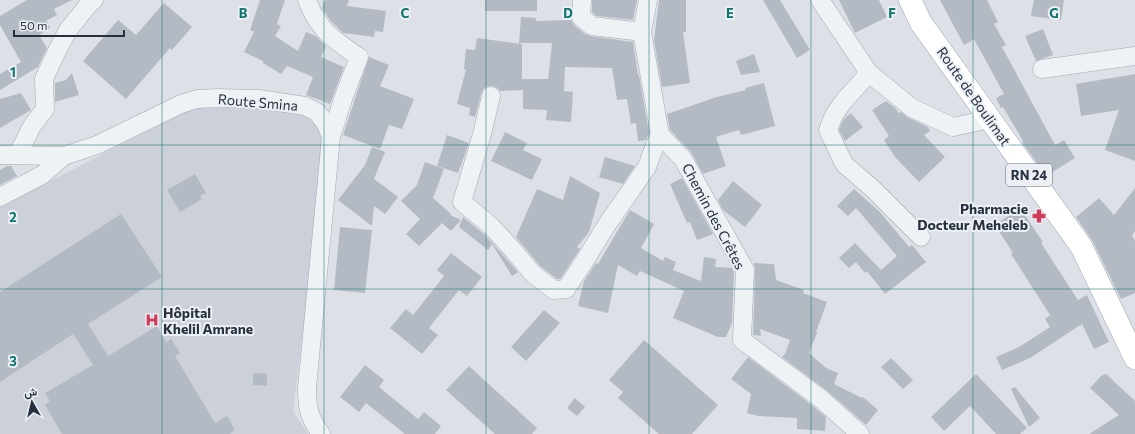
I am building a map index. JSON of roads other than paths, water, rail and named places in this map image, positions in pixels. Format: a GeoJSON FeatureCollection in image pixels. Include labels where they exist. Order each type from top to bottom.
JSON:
{"type":"FeatureCollection","features":[{"type":"Feature","properties":{"kind":"main road","name":"Route de Boulimat"},"geometry":{"type":"LineString","coordinates":[[910,0],[922,23],[1081,246],[1135,358]]}},
{"type":"Feature","properties":{"kind":"street"},"geometry":{"type":"LineString","coordinates":[[18,154],[32,126],[44,109],[44,79],[56,53],[68,30],[94,0]]}},
{"type":"Feature","properties":{"kind":"street"},"geometry":{"type":"LineString","coordinates":[[307,0],[312,13],[329,36],[359,58],[343,99],[331,137],[307,388],[307,405],[312,421],[321,434]]}},
{"type":"Feature","properties":{"kind":"street"},"geometry":{"type":"LineString","coordinates":[[582,0],[581,17],[592,26],[642,32]]}},
{"type":"Feature","properties":{"kind":"street"},"geometry":{"type":"LineString","coordinates":[[491,96],[482,134],[462,202],[491,226],[533,274],[554,290],[566,289],[606,226],[647,167],[660,135],[642,32],[648,0]]}},
{"type":"Feature","properties":{"kind":"street"},"geometry":{"type":"LineString","coordinates":[[820,0],[868,73],[912,108],[954,127],[990,119]]}},
{"type":"Feature","properties":{"kind":"street"},"geometry":{"type":"LineString","coordinates":[[1042,69],[1135,56]]}},
{"type":"Feature","properties":{"kind":"street"},"geometry":{"type":"LineString","coordinates":[[868,73],[843,102],[834,115],[828,130],[844,164],[872,188],[921,237]]}},
{"type":"Feature","properties":{"kind":"street","name":"Route Smina"},"geometry":{"type":"LineString","coordinates":[[0,155],[18,154],[64,156],[97,145],[181,104],[197,99],[260,99],[305,106],[317,112],[326,124],[331,137]]}},
{"type":"Feature","properties":{"kind":"street","name":"Chemin des Crêtes"},"geometry":{"type":"LineString","coordinates":[[660,135],[683,159],[745,270],[742,340],[820,398],[860,434]]}},
{"type":"Feature","properties":{"kind":"street"},"geometry":{"type":"LineString","coordinates":[[0,197],[42,175],[64,156]]}},
{"type":"Feature","properties":{"kind":"place","name":"Pharmacie Docteur Meheleb"},"geometry":{"type":"Point","coordinates":[1039,216]}},
{"type":"Feature","properties":{"kind":"place","name":"Hôpital Khelil Amrane"},"geometry":{"type":"Point","coordinates":[152,320]}}]}
